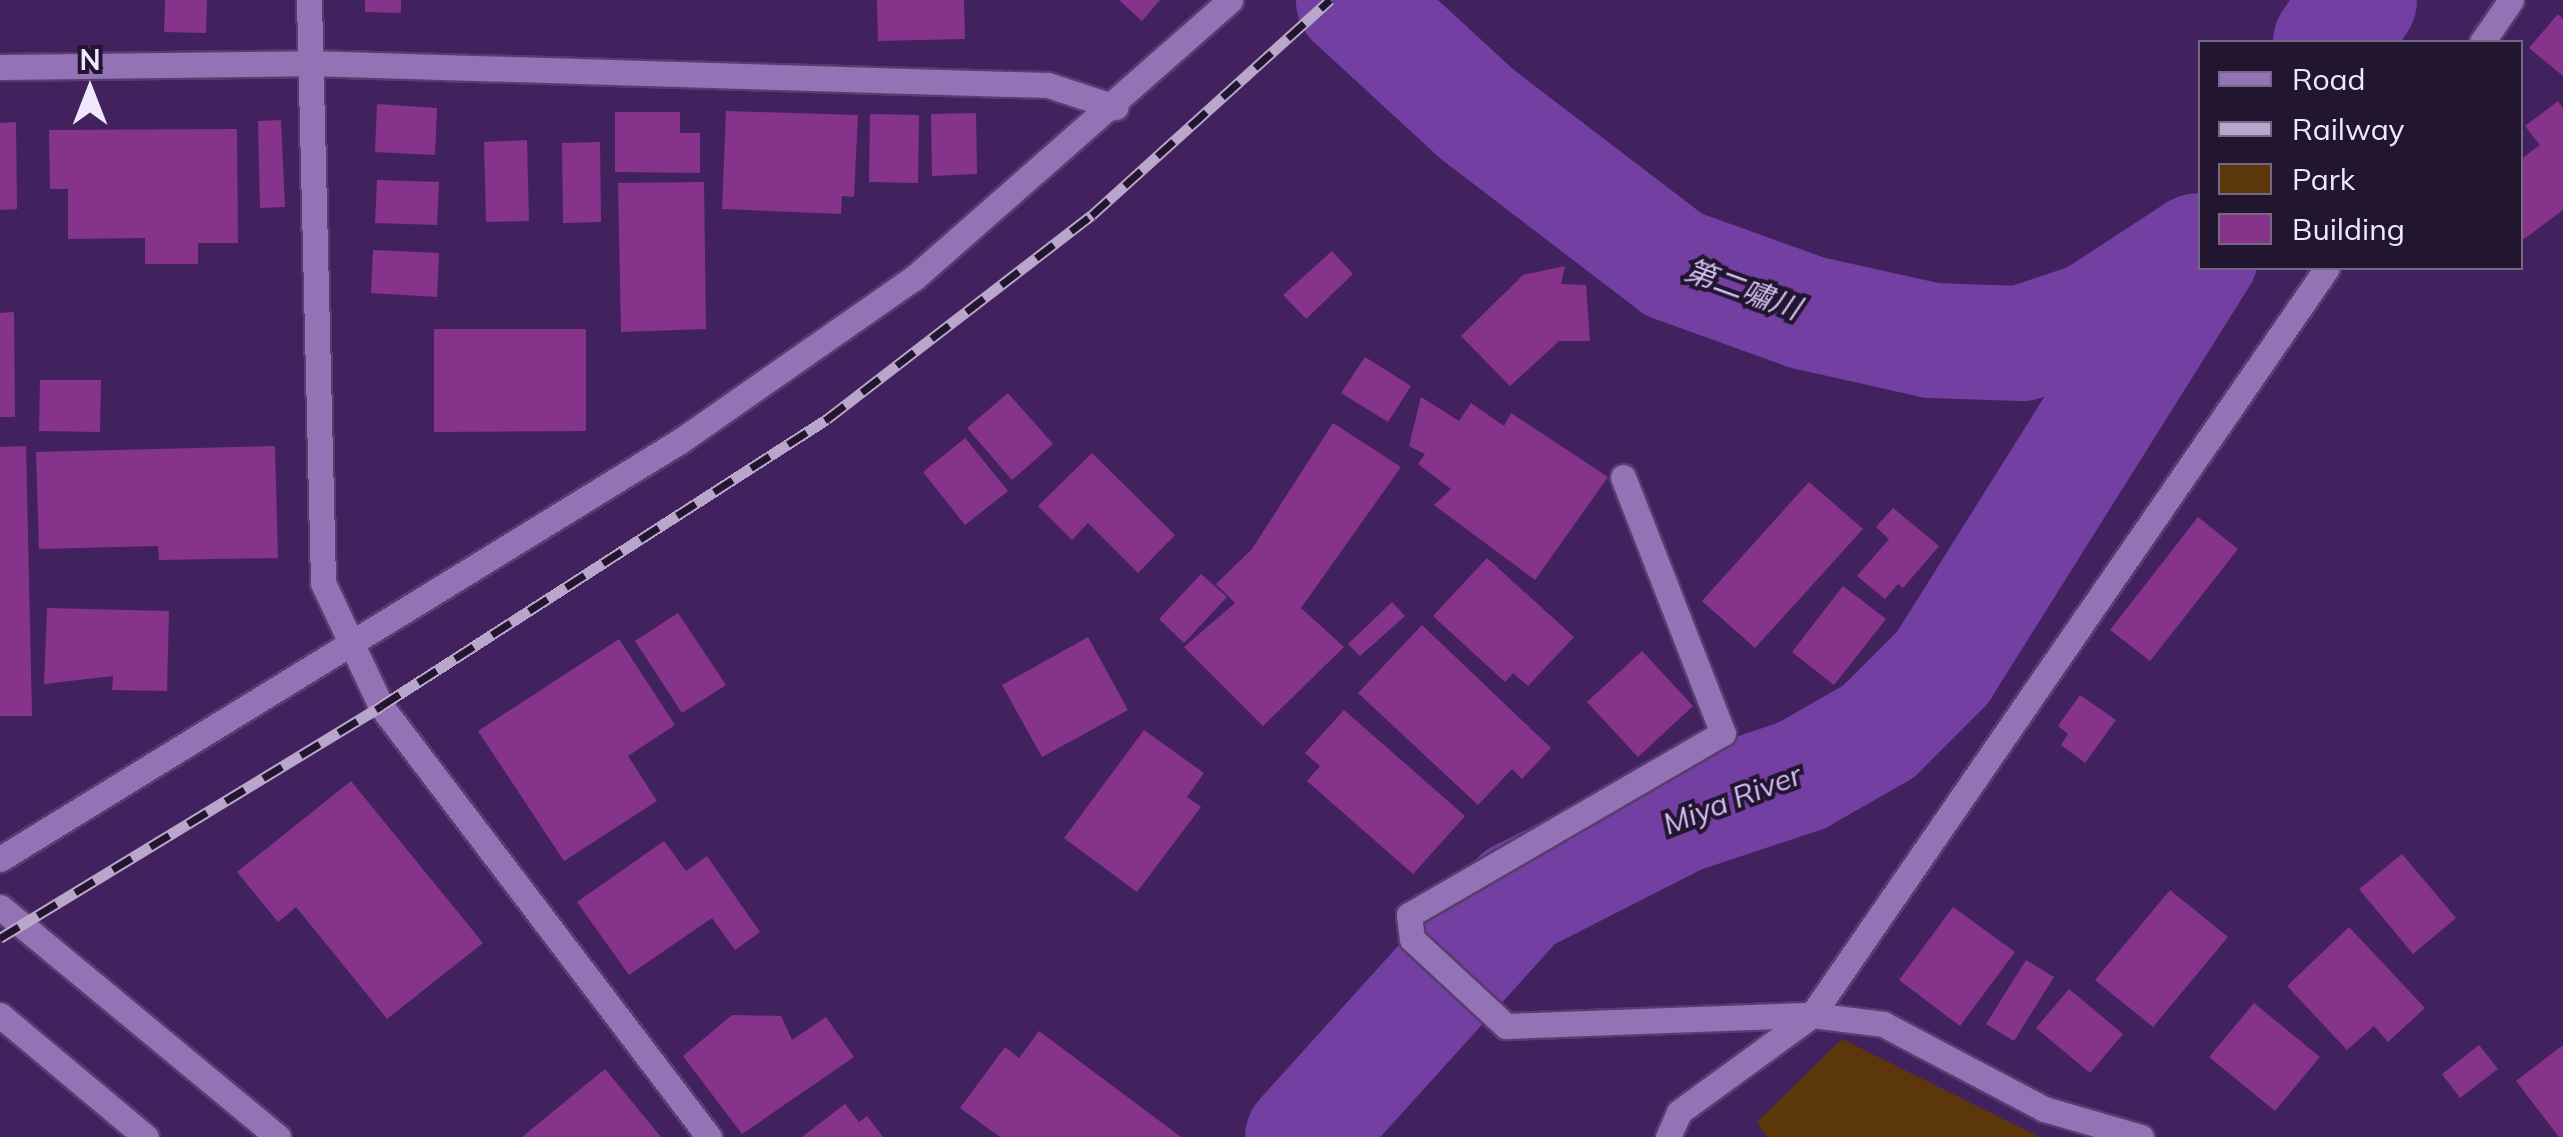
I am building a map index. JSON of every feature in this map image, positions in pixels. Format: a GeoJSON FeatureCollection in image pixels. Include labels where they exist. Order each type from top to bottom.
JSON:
{"type":"FeatureCollection","features":[{"type":"Feature","properties":{"kind":"street"},"geometry":{"type":"LineString","coordinates":[[309,0],[323,583],[381,706],[709,1137]]}},
{"type":"Feature","properties":{"kind":"street"},"geometry":{"type":"LineString","coordinates":[[0,859],[680,441],[914,278],[1230,0]]}},
{"type":"Feature","properties":{"kind":"street"},"geometry":{"type":"LineString","coordinates":[[2483,40],[2511,0]]}},
{"type":"Feature","properties":{"kind":"street"},"geometry":{"type":"LineString","coordinates":[[0,67],[309,63],[1048,85],[1114,106]]}},
{"type":"Feature","properties":{"kind":"street"},"geometry":{"type":"LineString","coordinates":[[1668,1137],[1679,1112],[1812,1015],[2326,270]]}},
{"type":"Feature","properties":{"kind":"street"},"geometry":{"type":"LineString","coordinates":[[1624,477],[1723,733],[1409,916],[1412,939],[1506,1026],[1812,1015],[1883,1024],[2044,1109],[2141,1137]]}},
{"type":"Feature","properties":{"kind":"street"},"geometry":{"type":"LineString","coordinates":[[0,908],[278,1137]]}},
{"type":"Feature","properties":{"kind":"street"},"geometry":{"type":"LineString","coordinates":[[0,1015],[146,1137]]}},
{"type":"Feature","properties":{"kind":"green space"},"geometry":{"type":"Polygon","coordinates":[[[1842,1039],[2039,1137],[1767,1137],[1757,1122],[1842,1039]]]}},
{"type":"Feature","properties":{"kind":"building"},"geometry":{"type":"Polygon","coordinates":[[[165,0],[207,0],[206,33],[164,32],[165,0]]]}},
{"type":"Feature","properties":{"kind":"building"},"geometry":{"type":"Polygon","coordinates":[[[365,0],[401,0],[401,13],[365,12],[365,0]]]}},
{"type":"Feature","properties":{"kind":"building"},"geometry":{"type":"Polygon","coordinates":[[[877,0],[964,0],[965,39],[878,41],[877,0]]]}},
{"type":"Feature","properties":{"kind":"building"},"geometry":{"type":"Polygon","coordinates":[[[1119,0],[1160,0],[1142,21],[1119,0]]]}},
{"type":"Feature","properties":{"kind":"building"},"geometry":{"type":"Polygon","coordinates":[[[2558,14],[2563,19],[2563,76],[2529,48],[2558,14]]]}},
{"type":"Feature","properties":{"kind":"building"},"geometry":{"type":"Polygon","coordinates":[[[2558,101],[2563,108],[2563,210],[2523,240],[2523,158],[2540,145],[2525,126],[2558,101]]]}},
{"type":"Feature","properties":{"kind":"building"},"geometry":{"type":"Polygon","coordinates":[[[377,104],[437,108],[435,155],[375,152],[377,104]]]}},
{"type":"Feature","properties":{"kind":"building"},"geometry":{"type":"Polygon","coordinates":[[[726,111],[858,115],[854,197],[842,196],[841,214],[722,209],[726,111]]]}},
{"type":"Feature","properties":{"kind":"building"},"geometry":{"type":"Polygon","coordinates":[[[615,112],[680,112],[680,133],[700,133],[700,173],[615,172],[615,112]]]}},
{"type":"Feature","properties":{"kind":"building"},"geometry":{"type":"Polygon","coordinates":[[[976,113],[977,174],[932,176],[931,114],[976,113]]]}},
{"type":"Feature","properties":{"kind":"building"},"geometry":{"type":"Polygon","coordinates":[[[870,114],[919,115],[918,183],[869,182],[870,114]]]}},
{"type":"Feature","properties":{"kind":"building"},"geometry":{"type":"Polygon","coordinates":[[[281,120],[285,207],[260,208],[258,121],[281,120]]]}},
{"type":"Feature","properties":{"kind":"building"},"geometry":{"type":"Polygon","coordinates":[[[16,122],[17,209],[0,210],[0,123],[16,122]]]}},
{"type":"Feature","properties":{"kind":"building"},"geometry":{"type":"Polygon","coordinates":[[[237,129],[238,243],[198,243],[198,264],[145,264],[145,238],[68,239],[68,189],[50,189],[49,130],[237,129]]]}},
{"type":"Feature","properties":{"kind":"building"},"geometry":{"type":"Polygon","coordinates":[[[527,140],[529,221],[486,222],[484,142],[527,140]]]}},
{"type":"Feature","properties":{"kind":"building"},"geometry":{"type":"Polygon","coordinates":[[[600,142],[601,222],[563,223],[562,143],[600,142]]]}},
{"type":"Feature","properties":{"kind":"building"},"geometry":{"type":"Polygon","coordinates":[[[377,180],[439,182],[437,225],[375,223],[377,180]]]}},
{"type":"Feature","properties":{"kind":"building"},"geometry":{"type":"Polygon","coordinates":[[[704,182],[706,329],[621,332],[618,183],[704,182]]]}},
{"type":"Feature","properties":{"kind":"building"},"geometry":{"type":"Polygon","coordinates":[[[373,250],[439,253],[437,297],[371,293],[373,250]]]}},
{"type":"Feature","properties":{"kind":"building"},"geometry":{"type":"Polygon","coordinates":[[[1332,251],[1353,274],[1306,319],[1283,295],[1332,251]]]}},
{"type":"Feature","properties":{"kind":"building"},"geometry":{"type":"Polygon","coordinates":[[[1565,266],[1561,284],[1586,285],[1590,341],[1559,341],[1510,386],[1461,336],[1523,275],[1565,266]]]}},
{"type":"Feature","properties":{"kind":"building"},"geometry":{"type":"Polygon","coordinates":[[[14,312],[15,417],[0,417],[0,313],[14,312]]]}},
{"type":"Feature","properties":{"kind":"building"},"geometry":{"type":"Polygon","coordinates":[[[434,329],[586,329],[586,431],[434,432],[434,329]]]}},
{"type":"Feature","properties":{"kind":"building"},"geometry":{"type":"Polygon","coordinates":[[[1365,357],[1411,386],[1388,422],[1341,393],[1365,357]]]}},
{"type":"Feature","properties":{"kind":"building"},"geometry":{"type":"Polygon","coordinates":[[[40,380],[101,380],[100,432],[39,431],[40,380]]]}},
{"type":"Feature","properties":{"kind":"building"},"geometry":{"type":"Polygon","coordinates":[[[1008,393],[1053,444],[1012,480],[967,428],[1008,393]]]}},
{"type":"Feature","properties":{"kind":"building"},"geometry":{"type":"Polygon","coordinates":[[[1421,397],[1459,421],[1471,403],[1504,426],[1511,413],[1608,477],[1535,580],[1434,505],[1451,489],[1418,464],[1425,454],[1409,446],[1421,397]]]}},
{"type":"Feature","properties":{"kind":"building"},"geometry":{"type":"Polygon","coordinates":[[[1333,423],[1401,467],[1301,608],[1344,647],[1263,726],[1184,647],[1235,603],[1216,584],[1252,549],[1333,423]]]}},
{"type":"Feature","properties":{"kind":"building"},"geometry":{"type":"Polygon","coordinates":[[[965,438],[1008,491],[965,525],[923,472],[965,438]]]}},
{"type":"Feature","properties":{"kind":"building"},"geometry":{"type":"Polygon","coordinates":[[[26,446],[32,716],[0,716],[0,447],[26,446]]]}},
{"type":"Feature","properties":{"kind":"building"},"geometry":{"type":"Polygon","coordinates":[[[275,446],[278,558],[159,560],[158,546],[39,549],[36,452],[275,446]]]}},
{"type":"Feature","properties":{"kind":"building"},"geometry":{"type":"Polygon","coordinates":[[[1092,453],[1175,535],[1138,573],[1088,523],[1072,540],[1038,506],[1092,453]]]}},
{"type":"Feature","properties":{"kind":"building"},"geometry":{"type":"Polygon","coordinates":[[[1809,482],[1863,529],[1755,648],[1702,601],[1809,482]]]}},
{"type":"Feature","properties":{"kind":"building"},"geometry":{"type":"Polygon","coordinates":[[[1893,508],[1939,546],[1903,588],[1898,584],[1885,599],[1857,576],[1889,539],[1876,527],[1893,508]]]}},
{"type":"Feature","properties":{"kind":"building"},"geometry":{"type":"Polygon","coordinates":[[[2198,517],[2238,549],[2150,661],[2110,630],[2198,517]]]}},
{"type":"Feature","properties":{"kind":"building"},"geometry":{"type":"Polygon","coordinates":[[[1487,558],[1574,637],[1528,686],[1513,673],[1505,682],[1433,616],[1487,558]]]}},
{"type":"Feature","properties":{"kind":"building"},"geometry":{"type":"Polygon","coordinates":[[[1201,574],[1227,597],[1184,643],[1159,619],[1201,574]]]}},
{"type":"Feature","properties":{"kind":"building"},"geometry":{"type":"Polygon","coordinates":[[[1843,586],[1886,619],[1834,685],[1792,652],[1843,586]]]}},
{"type":"Feature","properties":{"kind":"building"},"geometry":{"type":"Polygon","coordinates":[[[1392,602],[1405,616],[1360,656],[1348,644],[1392,602]]]}},
{"type":"Feature","properties":{"kind":"building"},"geometry":{"type":"Polygon","coordinates":[[[47,608],[169,611],[167,691],[112,690],[113,676],[44,684],[47,608]]]}},
{"type":"Feature","properties":{"kind":"building"},"geometry":{"type":"Polygon","coordinates":[[[678,613],[726,685],[682,713],[635,641],[678,613]]]}},
{"type":"Feature","properties":{"kind":"building"},"geometry":{"type":"Polygon","coordinates":[[[1422,625],[1551,748],[1522,779],[1512,769],[1478,805],[1358,693],[1422,625]]]}},
{"type":"Feature","properties":{"kind":"building"},"geometry":{"type":"Polygon","coordinates":[[[1088,637],[1128,710],[1042,757],[1002,685],[1088,637]]]}},
{"type":"Feature","properties":{"kind":"building"},"geometry":{"type":"Polygon","coordinates":[[[619,639],[675,725],[628,756],[657,801],[564,861],[478,731],[619,639]]]}},
{"type":"Feature","properties":{"kind":"building"},"geometry":{"type":"Polygon","coordinates":[[[1642,651],[1693,706],[1638,757],[1587,702],[1642,651]]]}},
{"type":"Feature","properties":{"kind":"building"},"geometry":{"type":"Polygon","coordinates":[[[2080,695],[2116,720],[2085,763],[2061,745],[2068,734],[2058,726],[2080,695]]]}},
{"type":"Feature","properties":{"kind":"building"},"geometry":{"type":"Polygon","coordinates":[[[1344,710],[1465,816],[1413,874],[1307,781],[1320,766],[1305,753],[1344,710]]]}},
{"type":"Feature","properties":{"kind":"building"},"geometry":{"type":"Polygon","coordinates":[[[1144,730],[1204,773],[1187,797],[1201,807],[1137,892],[1064,838],[1144,730]]]}},
{"type":"Feature","properties":{"kind":"building"},"geometry":{"type":"Polygon","coordinates":[[[351,781],[483,943],[387,1019],[296,907],[278,922],[237,872],[351,781]]]}},
{"type":"Feature","properties":{"kind":"building"},"geometry":{"type":"Polygon","coordinates":[[[664,841],[686,871],[707,856],[760,932],[735,950],[712,918],[629,975],[577,902],[664,841]]]}},
{"type":"Feature","properties":{"kind":"building"},"geometry":{"type":"Polygon","coordinates":[[[2402,854],[2456,918],[2413,954],[2359,889],[2402,854]]]}},
{"type":"Feature","properties":{"kind":"building"},"geometry":{"type":"Polygon","coordinates":[[[2170,890],[2228,937],[2153,1027],[2095,980],[2170,890]]]}},
{"type":"Feature","properties":{"kind":"building"},"geometry":{"type":"Polygon","coordinates":[[[1953,907],[2015,952],[1960,1026],[1899,980],[1953,907]]]}},
{"type":"Feature","properties":{"kind":"building"},"geometry":{"type":"Polygon","coordinates":[[[2349,927],[2425,1008],[2388,1042],[2374,1026],[2347,1050],[2287,986],[2349,927]]]}},
{"type":"Feature","properties":{"kind":"building"},"geometry":{"type":"Polygon","coordinates":[[[2026,960],[2054,977],[2014,1041],[1986,1024],[2026,960]]]}},
{"type":"Feature","properties":{"kind":"building"},"geometry":{"type":"Polygon","coordinates":[[[2069,989],[2123,1034],[2090,1073],[2036,1028],[2069,989]]]}},
{"type":"Feature","properties":{"kind":"building"},"geometry":{"type":"Polygon","coordinates":[[[2254,1003],[2320,1057],[2275,1111],[2209,1057],[2254,1003]]]}},
{"type":"Feature","properties":{"kind":"building"},"geometry":{"type":"Polygon","coordinates":[[[732,1015],[781,1016],[792,1040],[826,1017],[854,1057],[742,1134],[683,1056],[732,1015]]]}},
{"type":"Feature","properties":{"kind":"building"},"geometry":{"type":"Polygon","coordinates":[[[1039,1031],[1181,1137],[1000,1137],[960,1108],[1005,1047],[1019,1058],[1039,1031]]]}},
{"type":"Feature","properties":{"kind":"building"},"geometry":{"type":"Polygon","coordinates":[[[2479,1045],[2498,1069],[2460,1098],[2442,1074],[2479,1045]]]}},
{"type":"Feature","properties":{"kind":"building"},"geometry":{"type":"Polygon","coordinates":[[[2563,1045],[2563,1137],[2559,1137],[2516,1081],[2563,1045]]]}},
{"type":"Feature","properties":{"kind":"building"},"geometry":{"type":"Polygon","coordinates":[[[605,1069],[661,1137],[522,1137],[605,1069]]]}},
{"type":"Feature","properties":{"kind":"building"},"geometry":{"type":"Polygon","coordinates":[[[845,1104],[859,1122],[867,1116],[883,1137],[802,1137],[845,1104]]]}},
{"type":"Feature","properties":{"kind":"waterway","name":"第二嘯川"},"geometry":{"type":"LineString","coordinates":[[1353,0],[1477,114],[1673,264],[1806,312],[1931,340],[2021,343],[2092,319],[2198,250]]}},
{"type":"Feature","properties":{"kind":"waterway","name":"Miya River"},"geometry":{"type":"LineString","coordinates":[[2331,40],[2359,0]]}},
{"type":"Feature","properties":{"kind":"waterway","name":"Miya River"},"geometry":{"type":"LineString","coordinates":[[1302,1137],[1519,897],[1678,816],[1801,775],[1878,731],[1942,667],[2198,258]]}},
{"type":"Feature","properties":{"kind":"railway"},"geometry":{"type":"LineString","coordinates":[[0,938],[381,706],[827,419],[1092,215],[1330,0]]}}]}
